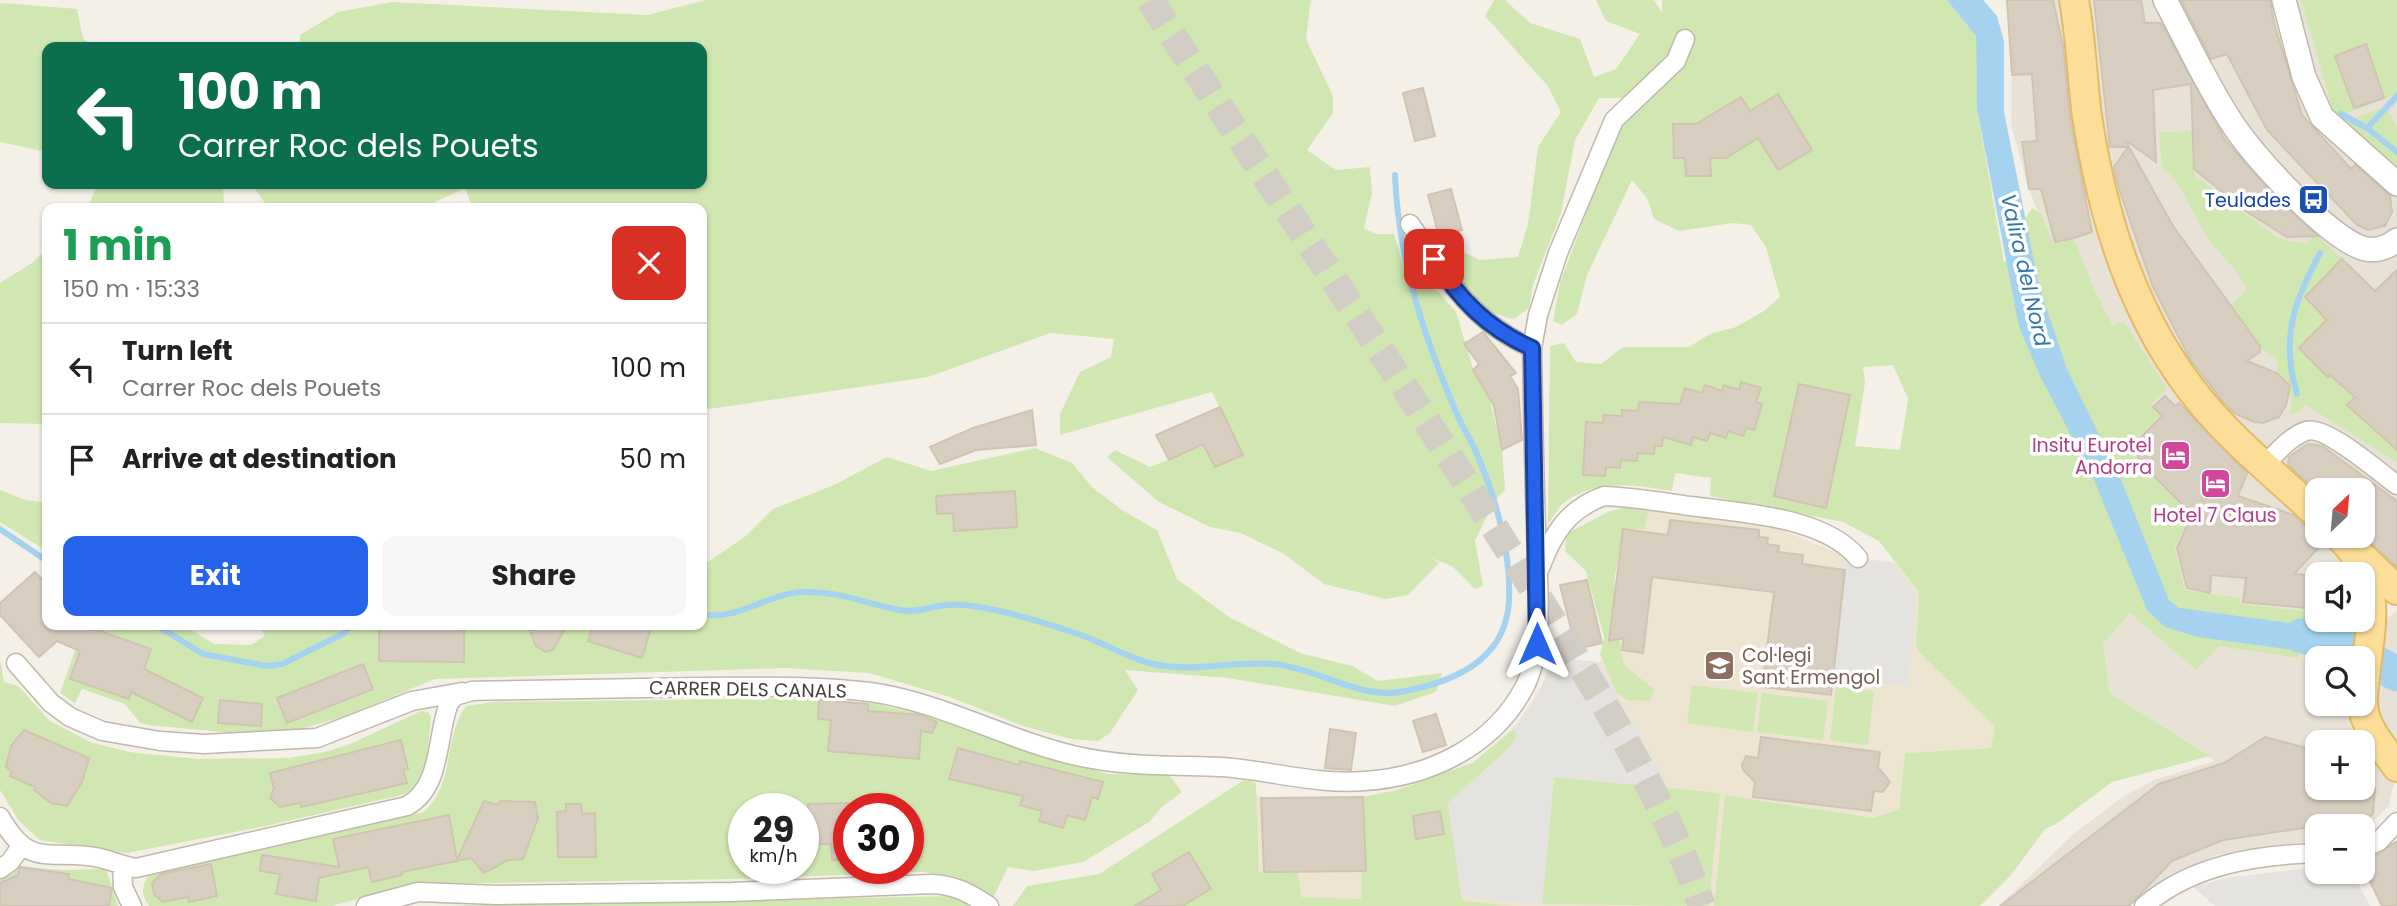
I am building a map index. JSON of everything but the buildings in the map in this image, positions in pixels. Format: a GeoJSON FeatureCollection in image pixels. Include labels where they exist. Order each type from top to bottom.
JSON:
{"type":"FeatureCollection","features":[{"type":"Feature","properties":{"kind":"main road"},"geometry":{"type":"LineString","coordinates":[[2074,0],[2094,152],[2110,227],[2128,281],[2181,377],[2204,406],[2305,503]]}},
{"type":"Feature","properties":{"kind":"main road"},"geometry":{"type":"LineString","coordinates":[[2350,548],[2369,577],[2369,646]]}},
{"type":"Feature","properties":{"kind":"main road"},"geometry":{"type":"LineString","coordinates":[[2352,548],[2397,590]]}},
{"type":"Feature","properties":{"kind":"main road"},"geometry":{"type":"LineString","coordinates":[[2370,637],[2384,608],[2397,605]]}},
{"type":"Feature","properties":{"kind":"main road"},"geometry":{"type":"LineString","coordinates":[[2366,716],[2397,767]]}},
{"type":"Feature","properties":{"kind":"street"},"geometry":{"type":"LineString","coordinates":[[2165,0],[2232,124],[2269,168],[2330,229],[2347,241],[2365,249],[2383,249],[2397,240]]}},
{"type":"Feature","properties":{"kind":"street"},"geometry":{"type":"LineString","coordinates":[[2284,0],[2304,77],[2322,117],[2397,184]]}},
{"type":"Feature","properties":{"kind":"street","name":"CARRER DELS CANALS"},"geometry":{"type":"LineString","coordinates":[[16,663],[51,703],[70,717],[102,732],[204,744],[317,738],[412,701],[472,691],[794,687],[866,692],[905,698],[1076,756],[1124,765],[1222,767],[1296,777],[1363,782],[1408,774],[1447,760],[1479,742],[1504,719],[1524,688],[1534,661],[1537,576],[1532,348],[1538,315],[1558,253],[1614,120],[1676,61],[1685,40]]}},
{"type":"Feature","properties":{"kind":"street"},"geometry":{"type":"LineString","coordinates":[[1410,225],[1455,292],[1504,336],[1532,348]]}},
{"type":"Feature","properties":{"kind":"street"},"geometry":{"type":"LineString","coordinates":[[2264,465],[2292,438],[2309,429],[2326,433],[2397,485]]}},
{"type":"Feature","properties":{"kind":"street","name":"CARRER DELS CANALS"},"geometry":{"type":"LineString","coordinates":[[1537,576],[1550,541],[1564,520],[1586,502],[1604,496],[1752,513],[1783,520],[1847,546],[1858,558]]}},
{"type":"Feature","properties":{"kind":"street"},"geometry":{"type":"LineString","coordinates":[[0,817],[22,845],[47,857],[84,855],[122,865],[148,866],[407,806],[419,799],[430,783],[449,703],[455,696],[472,691]]}},
{"type":"Feature","properties":{"kind":"street"},"geometry":{"type":"LineString","coordinates":[[2375,843],[2397,822]]}},
{"type":"Feature","properties":{"kind":"street"},"geometry":{"type":"LineString","coordinates":[[0,869],[10,862],[22,845]]}},
{"type":"Feature","properties":{"kind":"street"},"geometry":{"type":"LineString","coordinates":[[2144,906],[2161,892],[2192,874],[2263,856],[2305,854]]}},
{"type":"Feature","properties":{"kind":"street"},"geometry":{"type":"LineString","coordinates":[[122,865],[123,887],[132,906]]}},
{"type":"Feature","properties":{"kind":"street"},"geometry":{"type":"LineString","coordinates":[[366,906],[418,892],[497,895],[731,892],[932,884],[949,885],[970,893],[989,906]]}},
{"type":"Feature","properties":{"kind":"shaded area"},"geometry":{"type":"Polygon","coordinates":[[[2007,0],[2397,0],[2397,126],[2385,107],[2362,139],[2397,166],[2397,575],[2367,548],[2375,548],[2375,478],[2305,478],[2305,498],[2273,489],[2305,520],[2305,548],[2335,548],[2346,562],[2305,562],[2305,611],[2240,604],[2240,598],[2185,590],[2175,548],[2175,501],[2142,470],[2129,446],[2159,416],[2150,405],[2144,355],[2124,321],[2113,327],[2094,289],[2050,245],[2028,186],[2011,125],[2012,57],[2007,0]]]}},
{"type":"Feature","properties":{"kind":"shaded area","name":"Col·legi Sant Ermengol"},"geometry":{"type":"Polygon","coordinates":[[[1625,507],[1762,522],[1845,556],[1896,563],[1919,592],[1916,643],[1995,727],[1992,748],[1905,753],[1899,809],[1873,818],[1725,795],[1714,906],[1511,906],[1299,897],[1298,873],[1259,872],[1256,796],[1363,797],[1410,786],[1473,763],[1517,724],[1545,681],[1554,657],[1598,662],[1609,657],[1625,507]]]}},
{"type":"Feature","properties":{"kind":"shaded area"},"geometry":{"type":"Polygon","coordinates":[[[1845,556],[1891,563],[1916,596],[1908,686],[1833,679],[1845,556]]]}},
{"type":"Feature","properties":{"kind":"shaded area"},"geometry":{"type":"Polygon","coordinates":[[[2397,611],[2397,750],[2381,725],[2375,702],[2383,621],[2397,611]]]}},
{"type":"Feature","properties":{"kind":"shaded area"},"geometry":{"type":"Polygon","coordinates":[[[2130,612],[2154,632],[2297,658],[2299,650],[2305,647],[2305,716],[2351,716],[2352,730],[2305,730],[2305,800],[2375,800],[2375,758],[2394,782],[2389,806],[2375,819],[2375,814],[2305,814],[2305,842],[2217,855],[2177,872],[2130,906],[1999,906],[2072,835],[2124,796],[2154,780],[2214,761],[2198,748],[2110,693],[2103,644],[2130,612]]]}},
{"type":"Feature","properties":{"kind":"shaded area"},"geometry":{"type":"Polygon","coordinates":[[[2330,632],[2358,632],[2357,646],[2306,646],[2330,632]]]}},
{"type":"Feature","properties":{"kind":"shaded area"},"geometry":{"type":"Polygon","coordinates":[[[1554,657],[1598,662],[1669,788],[1554,777],[1542,904],[1461,896],[1448,803],[1509,748],[1517,736],[1514,729],[1536,699],[1554,657]]]}},
{"type":"Feature","properties":{"kind":"shaded area"},"geometry":{"type":"Polygon","coordinates":[[[2305,868],[2305,884],[2358,884],[2370,906],[2215,906],[2193,887],[2226,878],[2305,868]]]}},
{"type":"Feature","properties":{"kind":"green space"},"geometry":{"type":"Polygon","coordinates":[[[706,0],[1311,0],[1306,39],[1333,96],[1333,113],[1307,150],[1336,170],[1370,167],[1372,193],[1364,229],[1377,234],[1394,234],[1403,264],[1439,293],[1456,312],[1473,368],[1489,397],[1502,450],[1505,490],[1494,501],[1475,541],[1483,586],[1475,589],[1452,566],[1431,558],[1439,563],[1408,595],[1386,599],[1324,584],[1284,554],[1241,533],[1210,527],[1159,502],[1107,457],[1115,450],[1150,467],[1168,460],[1219,407],[1212,392],[1060,435],[1060,414],[1080,372],[1111,357],[1114,339],[1051,333],[928,377],[707,409],[707,203],[471,203],[465,189],[707,189],[707,42],[300,42],[300,35],[338,12],[392,2],[647,15],[706,0]]]}},
{"type":"Feature","properties":{"kind":"green space"},"geometry":{"type":"Polygon","coordinates":[[[1494,0],[1505,0],[1530,23],[1580,39],[1594,77],[1616,69],[1640,34],[1606,21],[1596,0],[1654,0],[1662,13],[1662,0],[1947,0],[1976,36],[1977,109],[2004,262],[2029,239],[2025,219],[2032,208],[2041,213],[2053,244],[2074,238],[2094,289],[2113,326],[2124,321],[2167,389],[2150,405],[2160,416],[2130,445],[2143,470],[2190,512],[2175,548],[2185,590],[2240,598],[2240,604],[2305,611],[2305,632],[2349,632],[2347,646],[2305,646],[2305,651],[2300,650],[2298,658],[2219,646],[2196,670],[2130,613],[2103,644],[2110,693],[2210,756],[2112,782],[2056,824],[2045,829],[2012,874],[1980,906],[1714,906],[1725,795],[1873,818],[1899,809],[1905,753],[1991,748],[1995,727],[1919,652],[1916,643],[1919,592],[1879,541],[1843,522],[1710,496],[1711,478],[1675,473],[1672,491],[1617,485],[1590,489],[1565,502],[1548,523],[1550,346],[1564,343],[1576,362],[1601,364],[1623,347],[1689,347],[1710,334],[1736,327],[1764,311],[1780,297],[1766,247],[1751,225],[1733,223],[1679,231],[1654,219],[1648,200],[1632,180],[1587,275],[1577,314],[1562,325],[1553,321],[1560,283],[1614,138],[1634,98],[1599,98],[1575,140],[1561,213],[1533,285],[1529,308],[1514,319],[1500,316],[1480,304],[1445,256],[1457,249],[1480,260],[1518,257],[1528,224],[1538,147],[1561,112],[1547,85],[1485,16],[1494,0]],[[1893,365],[1863,367],[1865,382],[1855,446],[1900,450],[1908,399],[1893,365]]]}},
{"type":"Feature","properties":{"kind":"green space"},"geometry":{"type":"Polygon","coordinates":[[[2301,0],[2397,0],[2397,94],[2335,118],[2301,0]]]}},
{"type":"Feature","properties":{"kind":"green space"},"geometry":{"type":"Polygon","coordinates":[[[0,4],[77,9],[83,39],[88,42],[42,42],[42,151],[0,142],[0,4]]]}},
{"type":"Feature","properties":{"kind":"green space"},"geometry":{"type":"Polygon","coordinates":[[[2386,107],[2397,126],[2397,166],[2343,122],[2386,107]]]}},
{"type":"Feature","properties":{"kind":"green space"},"geometry":{"type":"Polygon","coordinates":[[[2192,131],[2194,175],[2277,238],[2305,244],[2316,234],[2342,259],[2305,297],[2327,320],[2299,348],[2328,377],[2362,343],[2397,347],[2397,463],[2305,404],[2302,410],[2290,416],[2292,399],[2285,392],[2290,386],[2277,373],[2277,360],[2263,350],[2231,305],[2246,290],[2242,282],[2209,240],[2181,189],[2162,167],[2159,132],[2192,131]]]}},
{"type":"Feature","properties":{"kind":"green space"},"geometry":{"type":"Polygon","coordinates":[[[96,189],[223,189],[224,203],[89,203],[96,189]]]}},
{"type":"Feature","properties":{"kind":"green space"},"geometry":{"type":"Polygon","coordinates":[[[255,189],[463,189],[434,203],[265,203],[255,189]]]}},
{"type":"Feature","properties":{"kind":"green space"},"geometry":{"type":"Polygon","coordinates":[[[42,254],[42,424],[0,423],[0,283],[42,254]]]}},
{"type":"Feature","properties":{"kind":"green space"},"geometry":{"type":"Polygon","coordinates":[[[1035,448],[1072,463],[1092,487],[1122,510],[1157,530],[1177,579],[1229,617],[1300,653],[1352,666],[1378,681],[1442,673],[1436,692],[1395,706],[1228,678],[1125,670],[1138,690],[1110,733],[1098,741],[1071,739],[1023,726],[950,697],[869,673],[784,668],[435,679],[343,717],[297,730],[255,735],[148,725],[140,723],[125,704],[82,689],[75,703],[60,693],[82,630],[191,630],[214,644],[251,645],[265,636],[262,630],[707,630],[707,563],[746,536],[773,509],[834,485],[887,457],[931,471],[1035,448]]]}},
{"type":"Feature","properties":{"kind":"green space"},"geometry":{"type":"Polygon","coordinates":[[[0,490],[25,500],[42,502],[42,548],[0,522],[0,490]]]}},
{"type":"Feature","properties":{"kind":"green space"},"geometry":{"type":"Polygon","coordinates":[[[1630,506],[1649,511],[1644,529],[1624,529],[1615,576],[1614,609],[1624,665],[1655,690],[1649,701],[1627,700],[1616,692],[1600,654],[1604,637],[1586,571],[1565,551],[1566,534],[1610,511],[1630,506]]]}},
{"type":"Feature","properties":{"kind":"green space"},"geometry":{"type":"Polygon","coordinates":[[[0,659],[4,682],[18,686],[50,721],[90,742],[129,752],[198,759],[289,758],[325,752],[350,744],[421,711],[428,712],[431,717],[424,768],[410,793],[266,826],[127,853],[40,840],[19,821],[0,790],[0,659]]]}},
{"type":"Feature","properties":{"kind":"green space"},"geometry":{"type":"Polygon","coordinates":[[[1692,685],[1758,693],[1753,732],[1687,723],[1692,685]]]}},
{"type":"Feature","properties":{"kind":"green space"},"geometry":{"type":"Polygon","coordinates":[[[1836,686],[1874,691],[1868,745],[1830,741],[1836,686]]]}},
{"type":"Feature","properties":{"kind":"green space"},"geometry":{"type":"Polygon","coordinates":[[[1762,693],[1828,701],[1823,740],[1757,732],[1762,693]]]}},
{"type":"Feature","properties":{"kind":"green space"},"geometry":{"type":"Polygon","coordinates":[[[814,698],[876,704],[936,717],[1015,746],[1108,774],[1169,775],[1182,792],[1163,806],[1149,822],[1083,862],[1034,871],[1008,867],[993,898],[957,877],[924,872],[924,793],[833,793],[833,875],[819,876],[819,793],[728,793],[728,879],[430,884],[403,887],[331,906],[149,906],[146,902],[143,890],[149,875],[424,812],[434,801],[440,788],[454,732],[466,706],[494,702],[814,698]]]}},
{"type":"Feature","properties":{"kind":"green space"},"geometry":{"type":"Polygon","coordinates":[[[1514,729],[1517,736],[1509,748],[1448,803],[1463,901],[1511,906],[1013,906],[1027,886],[1099,874],[1244,780],[1256,783],[1259,872],[1298,873],[1301,897],[1361,899],[1363,797],[1395,791],[1472,763],[1514,729]]]}},
{"type":"Feature","properties":{"kind":"green space"},"geometry":{"type":"Polygon","coordinates":[[[1554,777],[1720,793],[1709,906],[1542,904],[1554,777]]]}},
{"type":"Feature","properties":{"kind":"green space"},"geometry":{"type":"Polygon","coordinates":[[[16,866],[61,870],[106,869],[118,906],[0,906],[0,879],[14,873],[16,866]]]}},
{"type":"Feature","properties":{"kind":"green space"},"geometry":{"type":"Polygon","coordinates":[[[955,896],[974,906],[434,906],[955,896]]]}},
{"type":"Feature","properties":{"kind":"water"},"geometry":{"type":"Polygon","coordinates":[[[1947,0],[1983,0],[1997,16],[2004,41],[2004,112],[2039,286],[2067,369],[2122,482],[2169,600],[2179,608],[2305,625],[2305,632],[2349,632],[2347,646],[2305,646],[2305,651],[2198,637],[2165,627],[2147,610],[2092,475],[2040,376],[2019,327],[1977,109],[1976,36],[1947,0]]]}},
{"type":"Feature","properties":{"kind":"waterway"},"geometry":{"type":"LineString","coordinates":[[2367,128],[2397,96]]}},
{"type":"Feature","properties":{"kind":"waterway"},"geometry":{"type":"LineString","coordinates":[[2341,114],[2367,128],[2397,152]]}},
{"type":"Feature","properties":{"kind":"waterway"},"geometry":{"type":"LineString","coordinates":[[707,614],[740,611],[777,597],[803,592],[842,596],[905,611],[944,605],[969,606],[1052,625],[1149,663],[1181,667],[1274,664],[1356,688],[1383,693],[1423,687],[1469,668],[1482,659],[1501,634],[1509,601],[1508,565],[1497,510],[1486,476],[1456,412],[1422,321],[1406,264],[1395,175]]}},
{"type":"Feature","properties":{"kind":"waterway"},"geometry":{"type":"LineString","coordinates":[[2297,394],[2290,355],[2292,321],[2303,288],[2320,253]]}},
{"type":"Feature","properties":{"kind":"waterway"},"geometry":{"type":"LineString","coordinates":[[0,529],[42,558]]}},
{"type":"Feature","properties":{"kind":"waterway"},"geometry":{"type":"LineString","coordinates":[[164,630],[203,654],[267,666],[282,664],[347,630]]}},
{"type":"Feature","properties":{"kind":"waterway","name":"Valira del Nord"},"geometry":{"type":"LineString","coordinates":[[2302,636],[2342,645],[2397,674]]}},
{"type":"Feature","properties":{"kind":"tunnel"},"geometry":{"type":"LineString","coordinates":[[1150,0],[1425,418],[1593,685],[1664,815],[1702,906]]}},
{"type":"Feature","properties":{"kind":"place","name":"Teulades"},"geometry":{"type":"Point","coordinates":[2314,200]}},
{"type":"Feature","properties":{"kind":"place","name":"Insitu Eurotel Andorra"},"geometry":{"type":"Point","coordinates":[2175,456]}},
{"type":"Feature","properties":{"kind":"place","name":"Hotel 7 Claus"},"geometry":{"type":"Point","coordinates":[2215,484]}},
{"type":"Feature","properties":{"kind":"place","name":"Col·legi Sant Ermengol"},"geometry":{"type":"Point","coordinates":[1719,666]}},
{"type":"Feature","properties":{"kind":"route"},"geometry":{"type":"LineString","coordinates":[[1434,259],[1455,292],[1483,319],[1504,336],[1532,348],[1537,644]]}}]}
